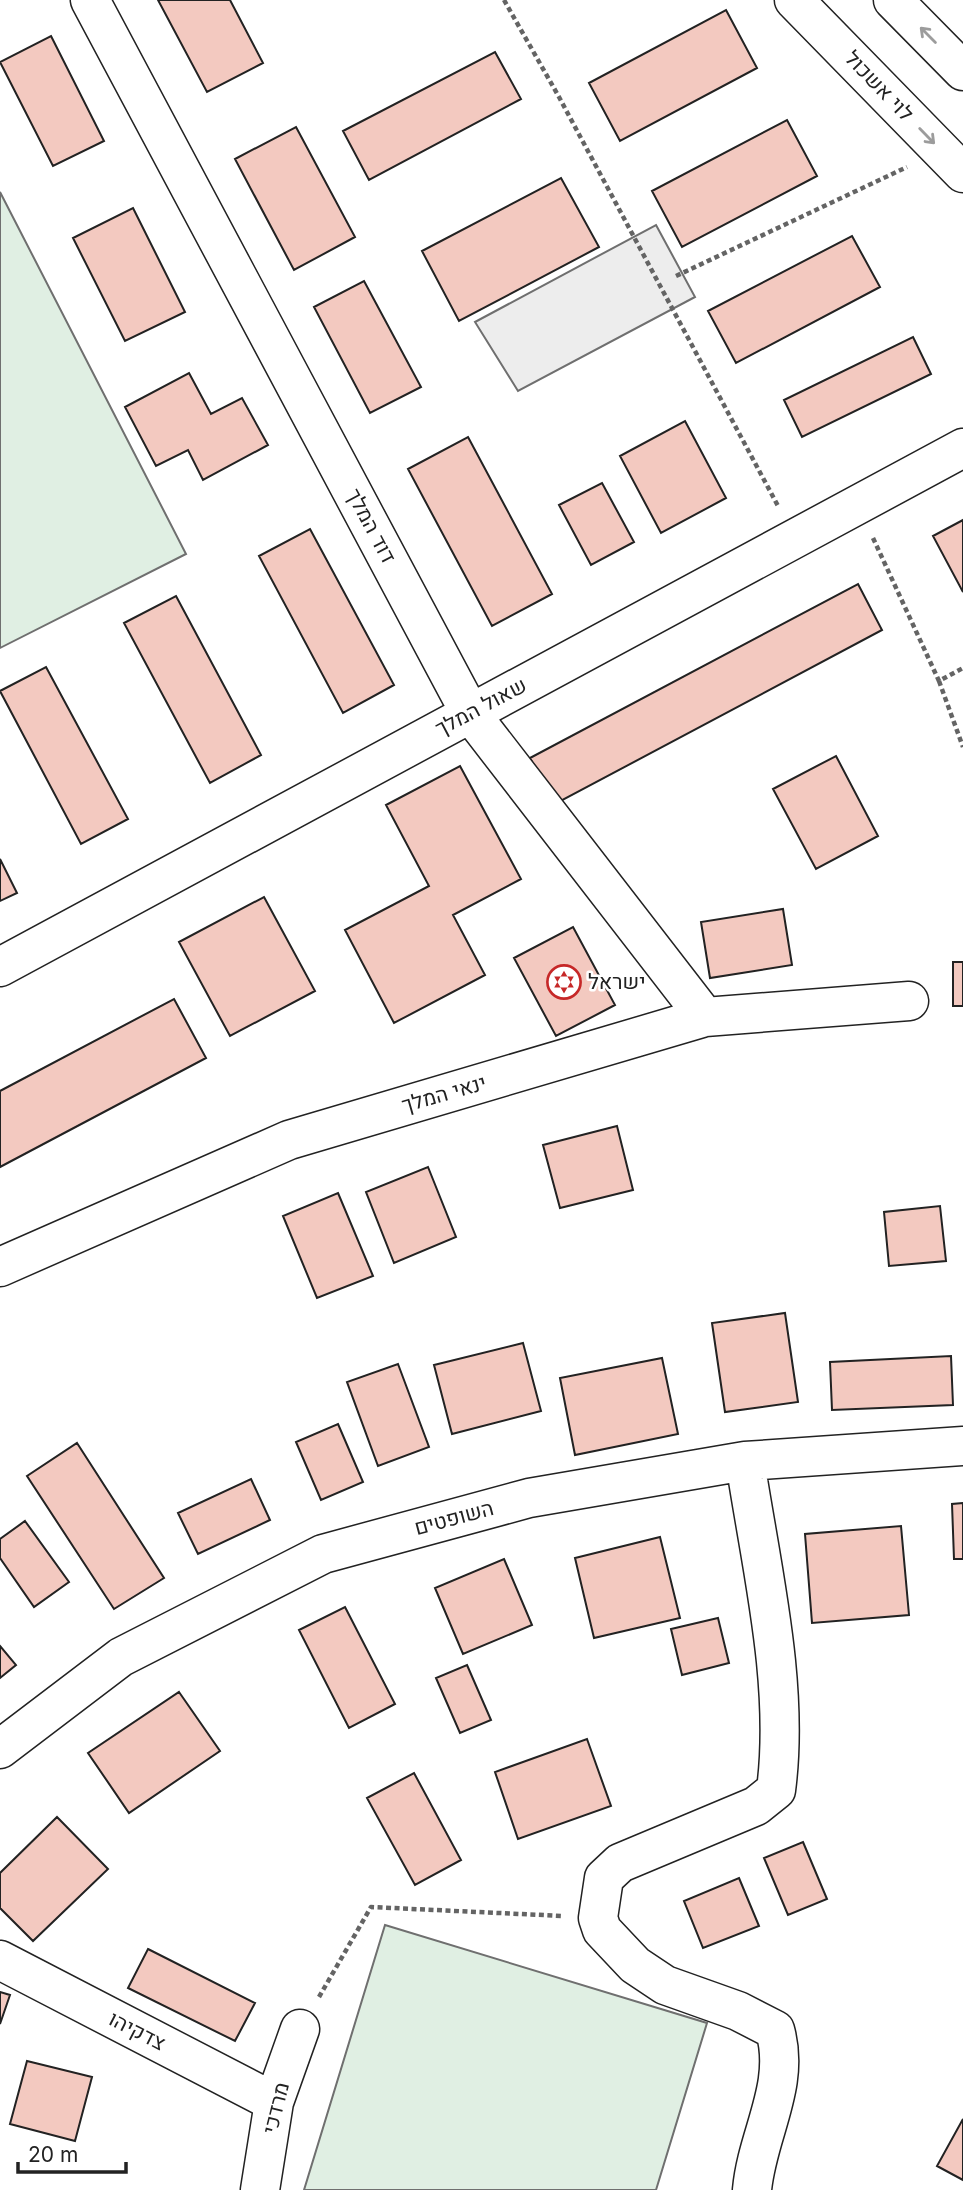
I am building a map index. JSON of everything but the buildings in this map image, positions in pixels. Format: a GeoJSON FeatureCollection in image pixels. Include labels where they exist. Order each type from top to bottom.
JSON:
{"type":"FeatureCollection","features":[{"type":"Feature","properties":{"kind":"street","name":"דוד המלך"},"geometry":{"type":"LineString","coordinates":[[90,0],[470,713],[705,1017]]}},
{"type":"Feature","properties":{"kind":"street","name":"לוי אשכול"},"geometry":{"type":"LineString","coordinates":[[794,0],[952,162]]}},
{"type":"Feature","properties":{"kind":"street"},"geometry":{"type":"LineString","coordinates":[[893,0],[963,71]]}},
{"type":"Feature","properties":{"kind":"street","name":"שאול המלך"},"geometry":{"type":"LineString","coordinates":[[0,967],[963,448]]}},
{"type":"Feature","properties":{"kind":"street","name":"ינאי המלך"},"geometry":{"type":"LineString","coordinates":[[0,1267],[289,1140],[705,1017],[909,1001]]}},
{"type":"Feature","properties":{"kind":"street","name":"השופטים"},"geometry":{"type":"LineString","coordinates":[[0,1749],[121,1657],[323,1554],[529,1498],[745,1461],[963,1446]]}},
{"type":"Feature","properties":{"kind":"street"},"geometry":{"type":"LineString","coordinates":[[745,1461],[778,1683],[780,1756],[776,1790],[756,1806],[620,1863],[604,1878],[598,1918],[602,1930],[635,1965],[665,1985],[738,2011],[775,2030],[780,2047],[781,2076],[752,2190]]}},
{"type":"Feature","properties":{"kind":"street","name":"צדקיהו"},"geometry":{"type":"LineString","coordinates":[[0,1961],[274,2102]]}},
{"type":"Feature","properties":{"kind":"street","name":"מרדכי"},"geometry":{"type":"LineString","coordinates":[[260,2190],[274,2102],[300,2029]]}},
{"type":"Feature","properties":{"kind":"path"},"geometry":{"type":"LineString","coordinates":[[504,0],[559,97],[794,538]]}},
{"type":"Feature","properties":{"kind":"path"},"geometry":{"type":"LineString","coordinates":[[677,276],[952,162]]}},
{"type":"Feature","properties":{"kind":"path"},"geometry":{"type":"LineString","coordinates":[[858,506],[939,681],[963,747]]}},
{"type":"Feature","properties":{"kind":"path"},"geometry":{"type":"LineString","coordinates":[[939,681],[963,668]]}},
{"type":"Feature","properties":{"kind":"path"},"geometry":{"type":"LineString","coordinates":[[300,2029],[371,1907],[598,1918]]}},
{"type":"Feature","properties":{"kind":"green space"},"geometry":{"type":"Polygon","coordinates":[[[0,192],[186,554],[0,648],[0,192]]]}},
{"type":"Feature","properties":{"kind":"green space"},"geometry":{"type":"Polygon","coordinates":[[[385,1925],[707,2023],[656,2190],[304,2190],[385,1925]]]}},
{"type":"Feature","properties":{"kind":"shaded area"},"geometry":{"type":"Polygon","coordinates":[[[656,225],[695,297],[518,391],[475,322],[656,225]]]}},
{"type":"Feature","properties":{"kind":"place","name":"ישראל"},"geometry":{"type":"Point","coordinates":[564,982]}}]}
